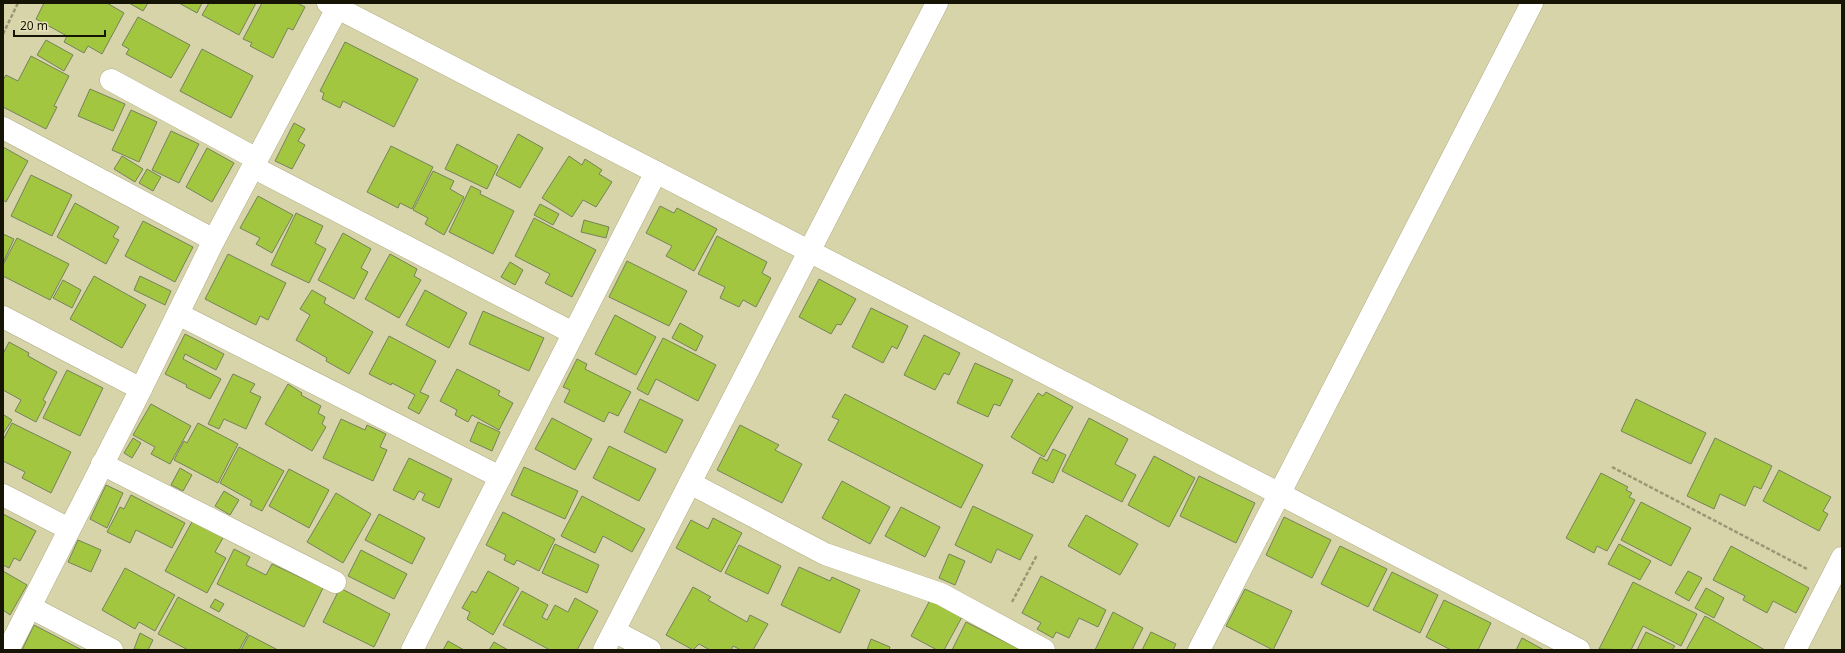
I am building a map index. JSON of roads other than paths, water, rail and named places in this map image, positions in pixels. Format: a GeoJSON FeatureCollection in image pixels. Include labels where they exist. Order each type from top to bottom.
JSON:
{"type":"FeatureCollection","features":[{"type":"Feature","properties":{"kind":"street"},"geometry":{"type":"LineString","coordinates":[[650,650],[609,641],[937,3]]}},
{"type":"Feature","properties":{"kind":"street"},"geometry":{"type":"LineString","coordinates":[[1199,650],[1532,3]]}},
{"type":"Feature","properties":{"kind":"street"},"geometry":{"type":"LineString","coordinates":[[8,650],[141,389],[214,240],[255,163],[335,5],[1579,650]]}},
{"type":"Feature","properties":{"kind":"street"},"geometry":{"type":"LineString","coordinates":[[111,80],[255,163],[573,333]]}},
{"type":"Feature","properties":{"kind":"street"},"geometry":{"type":"LineString","coordinates":[[3,128],[214,240]]}},
{"type":"Feature","properties":{"kind":"street"},"geometry":{"type":"LineString","coordinates":[[412,650],[656,172]]}},
{"type":"Feature","properties":{"kind":"street"},"geometry":{"type":"LineString","coordinates":[[178,314],[500,477]]}},
{"type":"Feature","properties":{"kind":"street"},"geometry":{"type":"LineString","coordinates":[[3,317],[141,389]]}},
{"type":"Feature","properties":{"kind":"street"},"geometry":{"type":"LineString","coordinates":[[102,464],[335,582]]}},
{"type":"Feature","properties":{"kind":"street"},"geometry":{"type":"LineString","coordinates":[[690,484],[824,554],[941,594],[1044,650]]}},
{"type":"Feature","properties":{"kind":"street"},"geometry":{"type":"LineString","coordinates":[[3,495],[69,530]]}},
{"type":"Feature","properties":{"kind":"street"},"geometry":{"type":"LineString","coordinates":[[1795,650],[1842,558]]}},
{"type":"Feature","properties":{"kind":"street"},"geometry":{"type":"LineString","coordinates":[[30,607],[112,650]]}}]}
